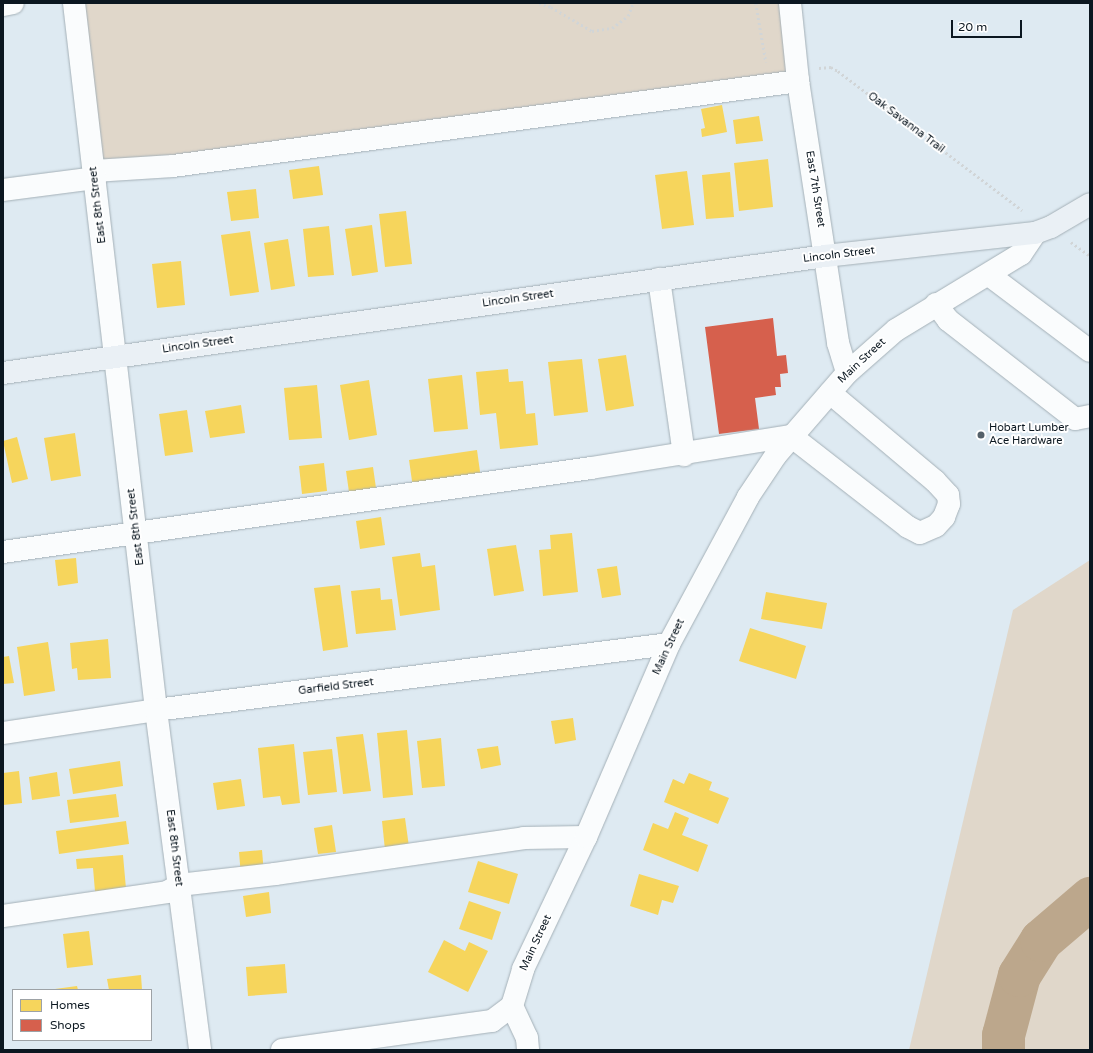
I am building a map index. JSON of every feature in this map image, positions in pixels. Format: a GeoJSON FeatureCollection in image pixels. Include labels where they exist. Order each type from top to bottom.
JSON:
{"type":"FeatureCollection","features":[{"type":"Feature","properties":{"kind":"main road","name":"Main Street"},"geometry":{"type":"LineString","coordinates":[[1043,230],[1090,204]]}},
{"type":"Feature","properties":{"kind":"main road","name":"Lincoln Street"},"geometry":{"type":"LineString","coordinates":[[3,373],[825,256],[1043,230]]}},
{"type":"Feature","properties":{"kind":"street"},"geometry":{"type":"LineString","coordinates":[[3,4],[13,3]]}},
{"type":"Feature","properties":{"kind":"street","name":"East 8th Street"},"geometry":{"type":"LineString","coordinates":[[74,3],[156,710],[200,1050]]}},
{"type":"Feature","properties":{"kind":"street","name":"East 7th Street"},"geometry":{"type":"LineString","coordinates":[[790,3],[798,76],[838,343],[847,373]]}},
{"type":"Feature","properties":{"kind":"street"},"geometry":{"type":"LineString","coordinates":[[3,190],[95,174],[173,166],[798,76]]}},
{"type":"Feature","properties":{"kind":"street","name":"Main Street"},"geometry":{"type":"LineString","coordinates":[[512,1006],[523,969],[586,837],[670,644],[748,497],[792,436],[847,373],[896,330],[936,304],[989,275],[1021,254],[1043,230]]}},
{"type":"Feature","properties":{"kind":"street"},"geometry":{"type":"LineString","coordinates":[[989,275],[1090,351]]}},
{"type":"Feature","properties":{"kind":"street"},"geometry":{"type":"LineString","coordinates":[[659,279],[684,454]]}},
{"type":"Feature","properties":{"kind":"street"},"geometry":{"type":"LineString","coordinates":[[936,304],[948,320],[1083,418]]}},
{"type":"Feature","properties":{"kind":"street"},"geometry":{"type":"LineString","coordinates":[[3,552],[136,535],[421,491],[684,454],[792,436],[908,527],[920,533],[936,526],[944,517],[948,504],[948,495],[935,481],[830,393]]}},
{"type":"Feature","properties":{"kind":"street","name":"Garfield Street"},"geometry":{"type":"LineString","coordinates":[[3,733],[156,710],[670,644]]}},
{"type":"Feature","properties":{"kind":"street"},"geometry":{"type":"LineString","coordinates":[[3,916],[167,892],[179,885],[275,874],[524,838],[586,837]]}},
{"type":"Feature","properties":{"kind":"street"},"geometry":{"type":"LineString","coordinates":[[282,1050],[492,1021],[512,1006],[527,1038],[528,1050]]}},
{"type":"Feature","properties":{"kind":"path"},"geometry":{"type":"LineString","coordinates":[[539,3],[551,7],[592,31],[612,28],[628,16],[633,3]]}},
{"type":"Feature","properties":{"kind":"path","name":"Oak Savanna Trail"},"geometry":{"type":"LineString","coordinates":[[756,3],[767,69],[771,73],[798,76],[831,67],[838,71],[1017,207],[1043,230],[1090,256]]}},
{"type":"Feature","properties":{"kind":"shaded area"},"geometry":{"type":"Polygon","coordinates":[[[82,3],[782,3],[790,77],[101,165],[82,3]]]}},
{"type":"Feature","properties":{"kind":"shaded area"},"geometry":{"type":"Polygon","coordinates":[[[1090,560],[1090,1050],[909,1050],[1013,610],[1090,560]]]}},
{"type":"Feature","properties":{"kind":"building: Homes"},"geometry":{"type":"Polygon","coordinates":[[[722,105],[727,132],[702,137],[701,129],[705,128],[701,109],[722,105]]]}},
{"type":"Feature","properties":{"kind":"building: Homes"},"geometry":{"type":"Polygon","coordinates":[[[759,116],[763,141],[736,144],[733,120],[759,116]]]}},
{"type":"Feature","properties":{"kind":"building: Homes"},"geometry":{"type":"Polygon","coordinates":[[[768,159],[773,207],[739,211],[734,163],[768,159]]]}},
{"type":"Feature","properties":{"kind":"building: Homes"},"geometry":{"type":"Polygon","coordinates":[[[319,166],[323,195],[293,199],[289,170],[319,166]]]}},
{"type":"Feature","properties":{"kind":"building: Homes"},"geometry":{"type":"Polygon","coordinates":[[[687,171],[694,225],[662,229],[655,175],[687,171]]]}},
{"type":"Feature","properties":{"kind":"building: Homes"},"geometry":{"type":"Polygon","coordinates":[[[730,172],[734,217],[706,219],[702,175],[730,172]]]}},
{"type":"Feature","properties":{"kind":"building: Homes"},"geometry":{"type":"Polygon","coordinates":[[[256,189],[259,218],[231,221],[227,192],[256,189]]]}},
{"type":"Feature","properties":{"kind":"building: Homes"},"geometry":{"type":"Polygon","coordinates":[[[406,211],[412,264],[385,267],[379,214],[406,211]]]}},
{"type":"Feature","properties":{"kind":"building: Homes"},"geometry":{"type":"Polygon","coordinates":[[[372,225],[378,272],[352,276],[345,229],[372,225]]]}},
{"type":"Feature","properties":{"kind":"building: Homes"},"geometry":{"type":"Polygon","coordinates":[[[329,226],[334,275],[308,277],[303,229],[329,226]]]}},
{"type":"Feature","properties":{"kind":"building: Homes"},"geometry":{"type":"Polygon","coordinates":[[[250,231],[259,292],[230,296],[221,235],[250,231]]]}},
{"type":"Feature","properties":{"kind":"building: Homes"},"geometry":{"type":"Polygon","coordinates":[[[288,239],[295,286],[271,290],[264,243],[288,239]]]}},
{"type":"Feature","properties":{"kind":"building: Homes"},"geometry":{"type":"Polygon","coordinates":[[[181,261],[185,305],[157,308],[152,264],[181,261]]]}},
{"type":"Feature","properties":{"kind":"building: Homes"},"geometry":{"type":"Polygon","coordinates":[[[626,355],[634,406],[606,411],[598,359],[626,355]]]}},
{"type":"Feature","properties":{"kind":"building: Homes"},"geometry":{"type":"Polygon","coordinates":[[[582,359],[588,412],[554,416],[548,362],[582,359]]]}},
{"type":"Feature","properties":{"kind":"building: Homes"},"geometry":{"type":"Polygon","coordinates":[[[508,369],[509,382],[523,381],[526,414],[535,413],[538,445],[500,449],[496,413],[480,415],[476,372],[508,369]]]}},
{"type":"Feature","properties":{"kind":"building: Homes"},"geometry":{"type":"Polygon","coordinates":[[[462,375],[468,429],[434,432],[428,379],[462,375]]]}},
{"type":"Feature","properties":{"kind":"building: Homes"},"geometry":{"type":"Polygon","coordinates":[[[369,380],[377,435],[349,440],[340,385],[369,380]]]}},
{"type":"Feature","properties":{"kind":"building: Homes"},"geometry":{"type":"Polygon","coordinates":[[[317,385],[322,438],[289,440],[284,388],[317,385]]]}},
{"type":"Feature","properties":{"kind":"building: Homes"},"geometry":{"type":"Polygon","coordinates":[[[241,405],[245,433],[210,438],[205,411],[241,405]]]}},
{"type":"Feature","properties":{"kind":"building: Homes"},"geometry":{"type":"Polygon","coordinates":[[[187,410],[193,452],[165,456],[159,414],[187,410]]]}},
{"type":"Feature","properties":{"kind":"building: Homes"},"geometry":{"type":"Polygon","coordinates":[[[75,433],[81,476],[51,481],[44,438],[75,433]]]}},
{"type":"Feature","properties":{"kind":"building: Homes"},"geometry":{"type":"Polygon","coordinates":[[[17,437],[28,479],[12,483],[3,441],[17,437]]]}},
{"type":"Feature","properties":{"kind":"building: Homes"},"geometry":{"type":"Polygon","coordinates":[[[477,450],[481,479],[413,488],[409,460],[477,450]]]}},
{"type":"Feature","properties":{"kind":"building: Homes"},"geometry":{"type":"Polygon","coordinates":[[[324,463],[327,491],[302,494],[299,466],[324,463]]]}},
{"type":"Feature","properties":{"kind":"building: Homes"},"geometry":{"type":"Polygon","coordinates":[[[373,467],[376,488],[349,492],[346,471],[373,467]]]}},
{"type":"Feature","properties":{"kind":"building: Homes"},"geometry":{"type":"Polygon","coordinates":[[[381,517],[385,545],[360,549],[356,521],[381,517]]]}},
{"type":"Feature","properties":{"kind":"building: Homes"},"geometry":{"type":"Polygon","coordinates":[[[572,533],[578,592],[543,596],[539,550],[551,549],[550,535],[572,533]]]}},
{"type":"Feature","properties":{"kind":"building: Homes"},"geometry":{"type":"Polygon","coordinates":[[[516,545],[524,591],[494,596],[487,549],[516,545]]]}},
{"type":"Feature","properties":{"kind":"building: Homes"},"geometry":{"type":"Polygon","coordinates":[[[420,553],[422,567],[435,565],[440,610],[400,616],[392,557],[420,553]]]}},
{"type":"Feature","properties":{"kind":"building: Homes"},"geometry":{"type":"Polygon","coordinates":[[[76,558],[78,583],[58,586],[55,560],[76,558]]]}},
{"type":"Feature","properties":{"kind":"building: Homes"},"geometry":{"type":"Polygon","coordinates":[[[617,566],[621,595],[602,598],[597,569],[617,566]]]}},
{"type":"Feature","properties":{"kind":"building: Homes"},"geometry":{"type":"Polygon","coordinates":[[[340,585],[348,647],[323,651],[314,588],[340,585]]]}},
{"type":"Feature","properties":{"kind":"building: Homes"},"geometry":{"type":"Polygon","coordinates":[[[380,588],[381,600],[392,599],[396,630],[356,634],[351,591],[380,588]]]}},
{"type":"Feature","properties":{"kind":"building: Homes"},"geometry":{"type":"Polygon","coordinates":[[[766,592],[827,603],[822,629],[761,619],[766,592]]]}},
{"type":"Feature","properties":{"kind":"building: Homes"},"geometry":{"type":"Polygon","coordinates":[[[750,628],[806,646],[796,679],[739,661],[750,628]]]}},
{"type":"Feature","properties":{"kind":"building: Homes"},"geometry":{"type":"Polygon","coordinates":[[[108,639],[111,678],[78,680],[77,668],[72,669],[70,643],[108,639]]]}},
{"type":"Feature","properties":{"kind":"building: Homes"},"geometry":{"type":"Polygon","coordinates":[[[48,642],[55,691],[24,696],[17,647],[48,642]]]}},
{"type":"Feature","properties":{"kind":"building: Homes"},"geometry":{"type":"Polygon","coordinates":[[[9,656],[14,683],[3,684],[3,657],[9,656]]]}},
{"type":"Feature","properties":{"kind":"building: Homes"},"geometry":{"type":"Polygon","coordinates":[[[573,718],[576,740],[555,744],[551,721],[573,718]]]}},
{"type":"Feature","properties":{"kind":"building: Homes"},"geometry":{"type":"Polygon","coordinates":[[[407,730],[413,795],[383,798],[377,733],[407,730]]]}},
{"type":"Feature","properties":{"kind":"building: Homes"},"geometry":{"type":"Polygon","coordinates":[[[363,734],[371,791],[343,794],[336,737],[363,734]]]}},
{"type":"Feature","properties":{"kind":"building: Homes"},"geometry":{"type":"Polygon","coordinates":[[[441,738],[445,786],[422,788],[417,741],[441,738]]]}},
{"type":"Feature","properties":{"kind":"building: Homes"},"geometry":{"type":"Polygon","coordinates":[[[294,744],[300,803],[282,805],[280,796],[263,798],[258,748],[294,744]]]}},
{"type":"Feature","properties":{"kind":"building: Homes"},"geometry":{"type":"Polygon","coordinates":[[[498,746],[501,765],[481,769],[477,749],[498,746]]]}},
{"type":"Feature","properties":{"kind":"building: Homes"},"geometry":{"type":"Polygon","coordinates":[[[332,749],[337,792],[308,795],[303,752],[332,749]]]}},
{"type":"Feature","properties":{"kind":"building: Homes"},"geometry":{"type":"Polygon","coordinates":[[[120,761],[123,786],[73,794],[69,769],[120,761]]]}},
{"type":"Feature","properties":{"kind":"building: Homes"},"geometry":{"type":"Polygon","coordinates":[[[19,771],[22,803],[3,805],[3,773],[19,771]]]}},
{"type":"Feature","properties":{"kind":"building: Homes"},"geometry":{"type":"Polygon","coordinates":[[[57,772],[60,796],[32,800],[29,777],[57,772]]]}},
{"type":"Feature","properties":{"kind":"building: Homes"},"geometry":{"type":"Polygon","coordinates":[[[689,773],[712,782],[709,790],[729,798],[718,824],[664,802],[673,779],[684,784],[689,773]]]}},
{"type":"Feature","properties":{"kind":"building: Homes"},"geometry":{"type":"Polygon","coordinates":[[[241,779],[245,806],[217,810],[213,783],[241,779]]]}},
{"type":"Feature","properties":{"kind":"building: Homes"},"geometry":{"type":"Polygon","coordinates":[[[116,794],[119,817],[70,823],[67,800],[116,794]]]}},
{"type":"Feature","properties":{"kind":"building: Homes"},"geometry":{"type":"Polygon","coordinates":[[[675,812],[689,818],[682,835],[708,845],[698,872],[643,850],[653,823],[668,829],[675,812]]]}},
{"type":"Feature","properties":{"kind":"building: Homes"},"geometry":{"type":"Polygon","coordinates":[[[405,818],[409,847],[385,850],[382,821],[405,818]]]}},
{"type":"Feature","properties":{"kind":"building: Homes"},"geometry":{"type":"Polygon","coordinates":[[[126,821],[129,844],[59,854],[56,831],[126,821]]]}},
{"type":"Feature","properties":{"kind":"building: Homes"},"geometry":{"type":"Polygon","coordinates":[[[332,825],[336,852],[318,854],[314,828],[332,825]]]}},
{"type":"Feature","properties":{"kind":"building: Homes"},"geometry":{"type":"Polygon","coordinates":[[[262,850],[264,874],[241,876],[239,852],[262,850]]]}},
{"type":"Feature","properties":{"kind":"building: Homes"},"geometry":{"type":"Polygon","coordinates":[[[123,855],[127,900],[96,903],[93,868],[77,869],[76,859],[123,855]]]}},
{"type":"Feature","properties":{"kind":"building: Homes"},"geometry":{"type":"Polygon","coordinates":[[[478,861],[518,874],[509,904],[468,892],[478,861]]]}},
{"type":"Feature","properties":{"kind":"building: Homes"},"geometry":{"type":"Polygon","coordinates":[[[639,874],[679,886],[673,903],[662,900],[658,915],[630,906],[639,874]]]}},
{"type":"Feature","properties":{"kind":"building: Homes"},"geometry":{"type":"Polygon","coordinates":[[[269,892],[271,913],[246,917],[243,896],[269,892]]]}},
{"type":"Feature","properties":{"kind":"building: Homes"},"geometry":{"type":"Polygon","coordinates":[[[469,901],[501,912],[492,940],[459,929],[469,901]]]}},
{"type":"Feature","properties":{"kind":"building: Homes"},"geometry":{"type":"Polygon","coordinates":[[[89,931],[93,965],[67,968],[63,934],[89,931]]]}},
{"type":"Feature","properties":{"kind":"building: Homes"},"geometry":{"type":"Polygon","coordinates":[[[444,940],[465,951],[469,942],[488,951],[468,992],[428,972],[444,940]]]}},
{"type":"Feature","properties":{"kind":"building: Homes"},"geometry":{"type":"Polygon","coordinates":[[[285,964],[287,993],[248,996],[246,967],[285,964]]]}},
{"type":"Feature","properties":{"kind":"building: Homes"},"geometry":{"type":"Polygon","coordinates":[[[141,975],[142,989],[109,989],[107,979],[141,975]]]}},
{"type":"Feature","properties":{"kind":"building: Homes"},"geometry":{"type":"Polygon","coordinates":[[[77,986],[78,989],[55,989],[77,986]]]}},
{"type":"Feature","properties":{"kind":"building: Shops"},"geometry":{"type":"Polygon","coordinates":[[[773,318],[777,356],[786,355],[788,373],[780,374],[781,387],[775,387],[776,395],[755,398],[759,429],[719,434],[705,327],[773,318]]]}},
{"type":"Feature","properties":{"kind":"waterway"},"geometry":{"type":"LineString","coordinates":[[1003,1050],[1003,1035],[1019,975],[1041,940],[1090,898]]}},
{"type":"Feature","properties":{"kind":"place","name":"Hobart Lumber Ace Hardware"},"geometry":{"type":"Point","coordinates":[981,435]}}]}
